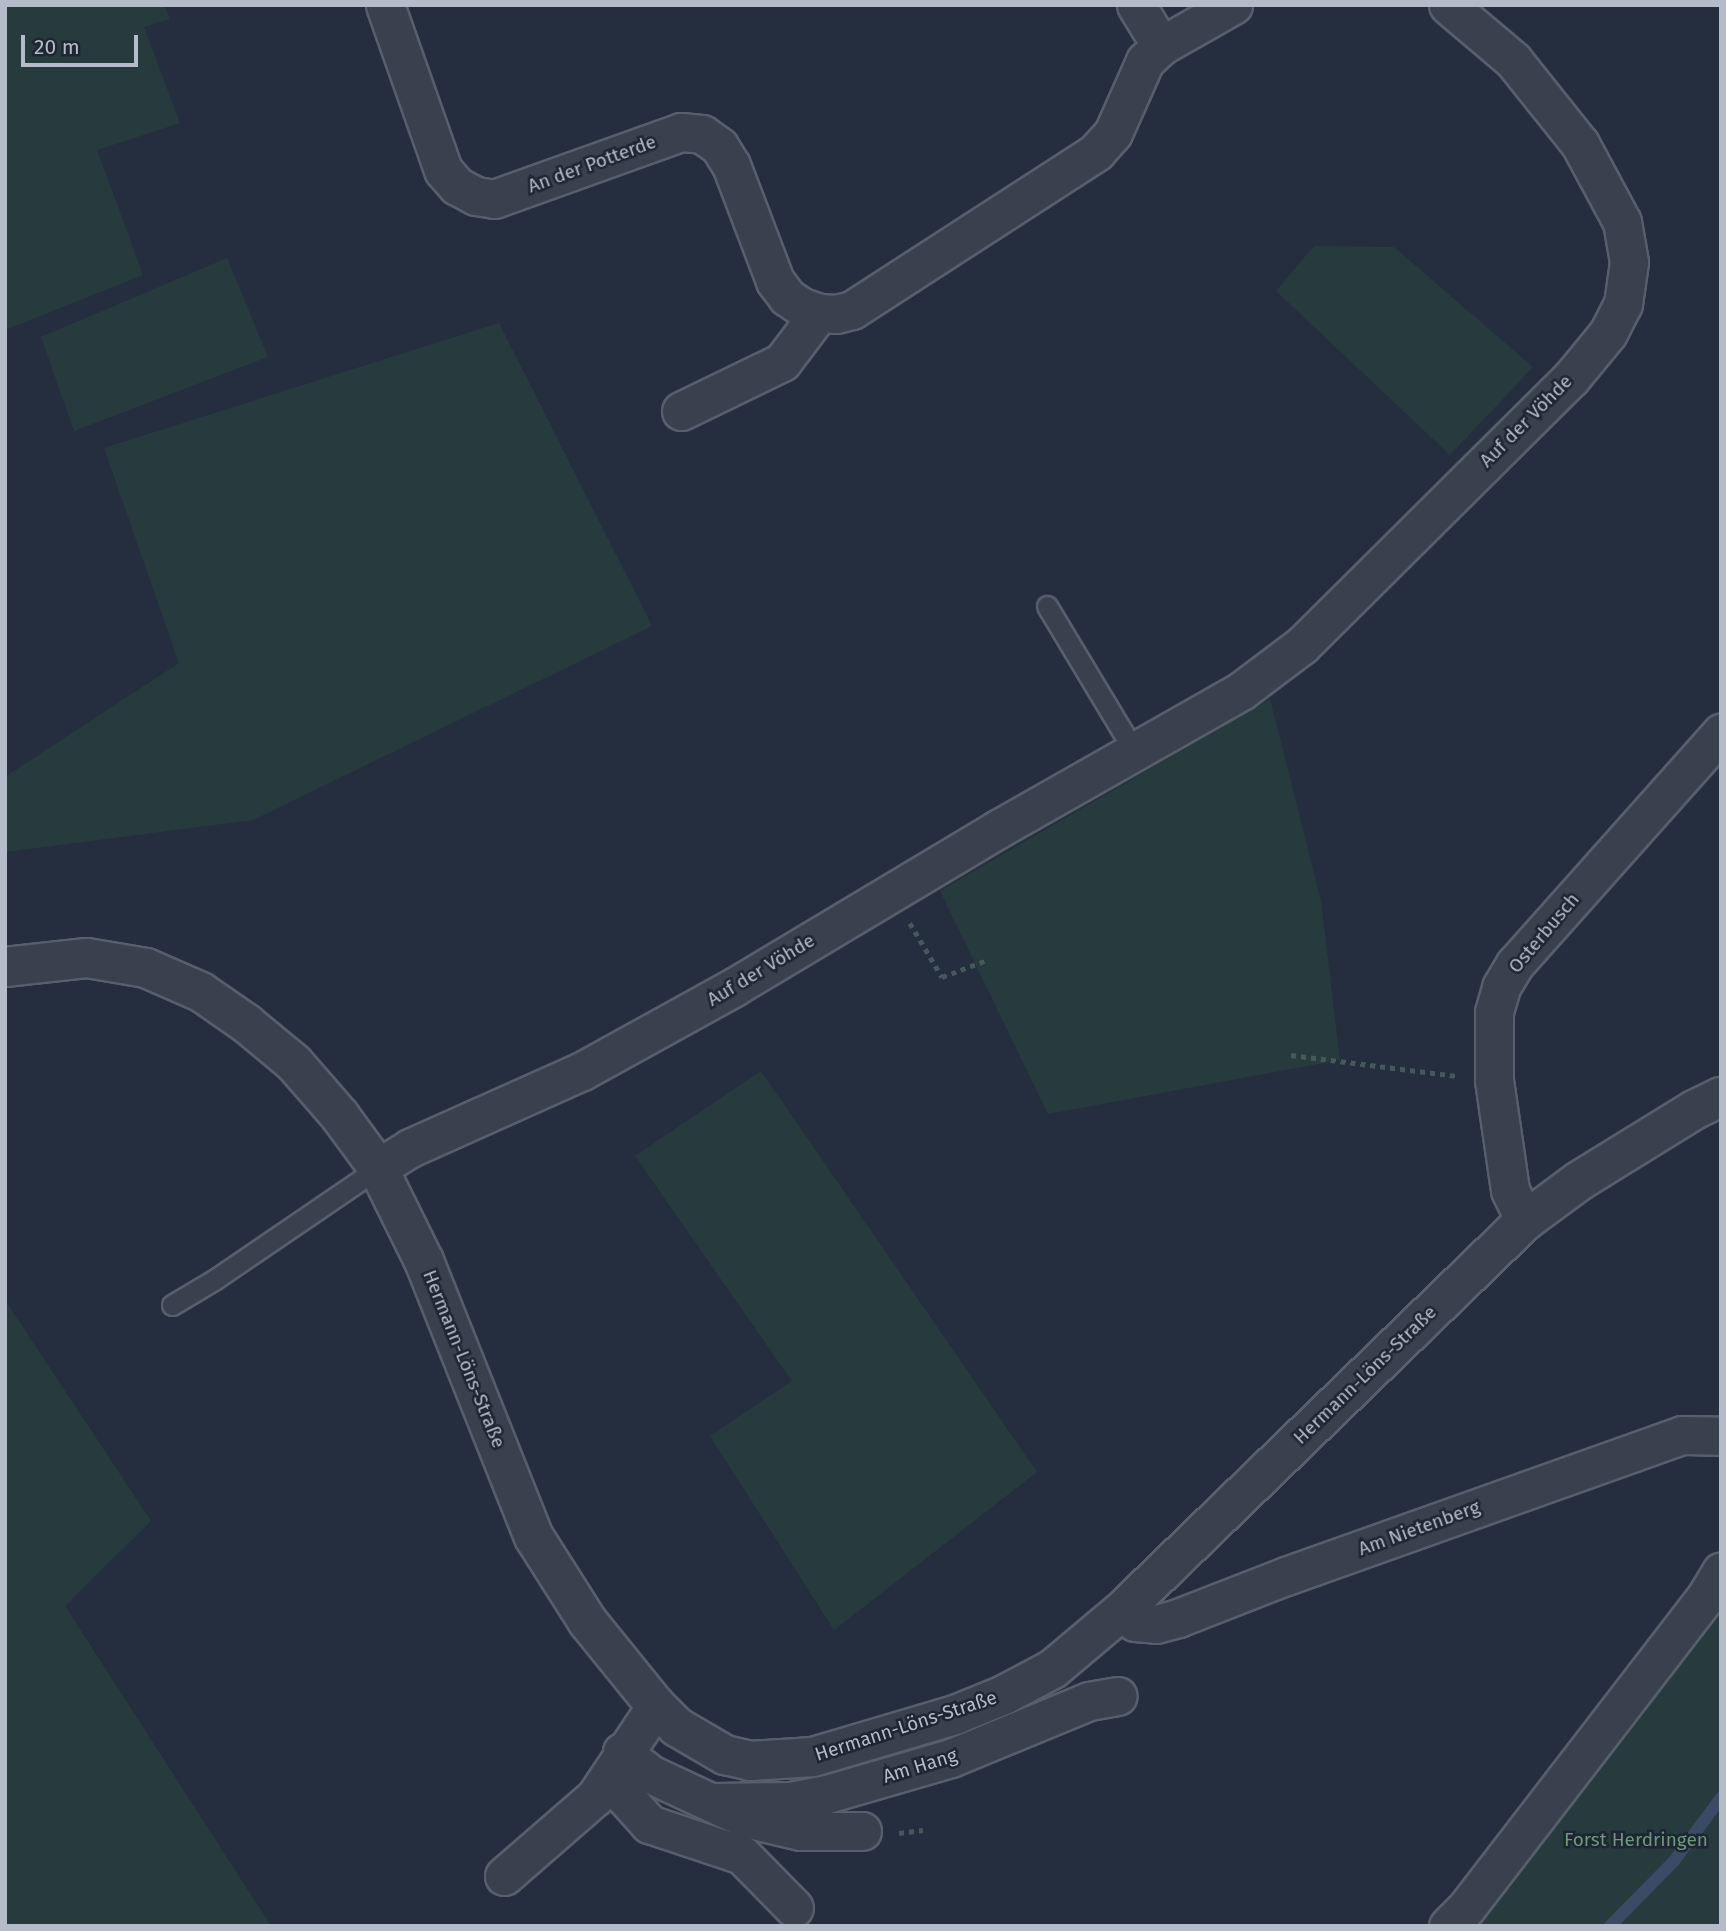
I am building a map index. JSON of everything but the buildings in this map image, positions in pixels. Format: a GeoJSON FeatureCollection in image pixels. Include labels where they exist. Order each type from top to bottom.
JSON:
{"type":"FeatureCollection","features":[{"type":"Feature","properties":{"kind":"street","name":"An der Potterde"},"geometry":{"type":"LineString","coordinates":[[385,5],[443,170],[457,186],[476,196],[494,199],[681,132],[702,134],[719,146],[731,165],[775,281],[787,297],[802,307],[819,313]]}},
{"type":"Feature","properties":{"kind":"street"},"geometry":{"type":"LineString","coordinates":[[1136,5],[1161,46]]}},
{"type":"Feature","properties":{"kind":"street"},"geometry":{"type":"LineString","coordinates":[[681,411],[782,362],[819,313],[852,310],[1096,152],[1113,133],[1145,61],[1161,46],[1233,5]]}},
{"type":"Feature","properties":{"kind":"street","name":"Auf der Vöhde"},"geometry":{"type":"LineString","coordinates":[[377,1168],[410,1148],[582,1072],[734,987],[892,892],[1241,691],[1302,645],[1571,377],[1608,333],[1623,304],[1629,262],[1622,222],[1580,144],[1513,60],[1448,5]]}},
{"type":"Feature","properties":{"kind":"street","name":"Osterbusch"},"geometry":{"type":"LineString","coordinates":[[1525,1221],[1510,1190],[1494,1080],[1494,1012],[1501,987],[1516,964],[1721,733]]}},
{"type":"Feature","properties":{"kind":"street","name":"Hermann-Löns-Straße"},"geometry":{"type":"LineString","coordinates":[[5,967],[87,958],[146,968],[201,992],[247,1024],[293,1063],[341,1116],[377,1168],[424,1261],[534,1536],[589,1622],[656,1706],[699,1742],[725,1755],[750,1761],[813,1757],[955,1715],[1004,1695],[1053,1670],[1124,1610],[1525,1221],[1579,1181],[1694,1110],[1721,1097]]}},
{"type":"Feature","properties":{"kind":"street","name":"Am Nietenberg"},"geometry":{"type":"LineString","coordinates":[[1124,1610],[1135,1622],[1156,1625],[1682,1435],[1721,1436]]}},
{"type":"Feature","properties":{"kind":"street"},"geometry":{"type":"LineString","coordinates":[[1448,1926],[1466,1908],[1688,1620],[1721,1571]]}},
{"type":"Feature","properties":{"kind":"street","name":"Am Hang"},"geometry":{"type":"LineString","coordinates":[[714,1802],[791,1801],[827,1794],[951,1758],[1089,1701],[1118,1696]]}},
{"type":"Feature","properties":{"kind":"street"},"geometry":{"type":"LineString","coordinates":[[503,1876],[595,1797],[622,1752],[656,1706]]}},
{"type":"Feature","properties":{"kind":"street"},"geometry":{"type":"LineString","coordinates":[[622,1752],[624,1796],[649,1824],[742,1855],[794,1908]]}},
{"type":"Feature","properties":{"kind":"street","name":"Am Hang"},"geometry":{"type":"LineString","coordinates":[[622,1752],[650,1774],[745,1818],[800,1831],[862,1831]]}},
{"type":"Feature","properties":{"kind":"lane"},"geometry":{"type":"LineString","coordinates":[[1047,606],[1134,751]]}},
{"type":"Feature","properties":{"kind":"lane"},"geometry":{"type":"LineString","coordinates":[[172,1305],[214,1280],[377,1168]]}},
{"type":"Feature","properties":{"kind":"path"},"geometry":{"type":"LineString","coordinates":[[892,892],[942,977],[987,960]]}},
{"type":"Feature","properties":{"kind":"path"},"geometry":{"type":"LineString","coordinates":[[1292,1055],[1494,1080]]}},
{"type":"Feature","properties":{"kind":"green space"},"geometry":{"type":"Polygon","coordinates":[[[5,5],[164,5],[170,19],[144,27],[180,123],[97,150],[143,275],[5,330],[5,5]]]}},
{"type":"Feature","properties":{"kind":"green space"},"geometry":{"type":"Polygon","coordinates":[[[1314,246],[1394,247],[1533,367],[1450,455],[1276,291],[1314,246]]]}},
{"type":"Feature","properties":{"kind":"green space"},"geometry":{"type":"Polygon","coordinates":[[[227,258],[268,357],[74,431],[41,337],[227,258]]]}},
{"type":"Feature","properties":{"kind":"green space"},"geometry":{"type":"Polygon","coordinates":[[[499,323],[652,626],[253,820],[5,852],[5,777],[179,663],[104,448],[499,323]]]}},
{"type":"Feature","properties":{"kind":"green space"},"geometry":{"type":"Polygon","coordinates":[[[1270,699],[1321,901],[1340,1060],[1048,1114],[940,891],[1270,699]]]}},
{"type":"Feature","properties":{"kind":"green space"},"geometry":{"type":"Polygon","coordinates":[[[761,1071],[1037,1472],[834,1630],[710,1436],[792,1381],[635,1156],[761,1071]]]}},
{"type":"Feature","properties":{"kind":"green space"},"geometry":{"type":"Polygon","coordinates":[[[5,1300],[151,1521],[65,1606],[271,1926],[5,1926],[5,1300]]]}},
{"type":"Feature","properties":{"kind":"green space","name":"Forst Herdringen"},"geometry":{"type":"Polygon","coordinates":[[[1721,1604],[1721,1926],[1461,1926],[1721,1604]]]}},
{"type":"Feature","properties":{"kind":"waterway"},"geometry":{"type":"LineString","coordinates":[[1610,1926],[1674,1861],[1721,1798]]}}]}
